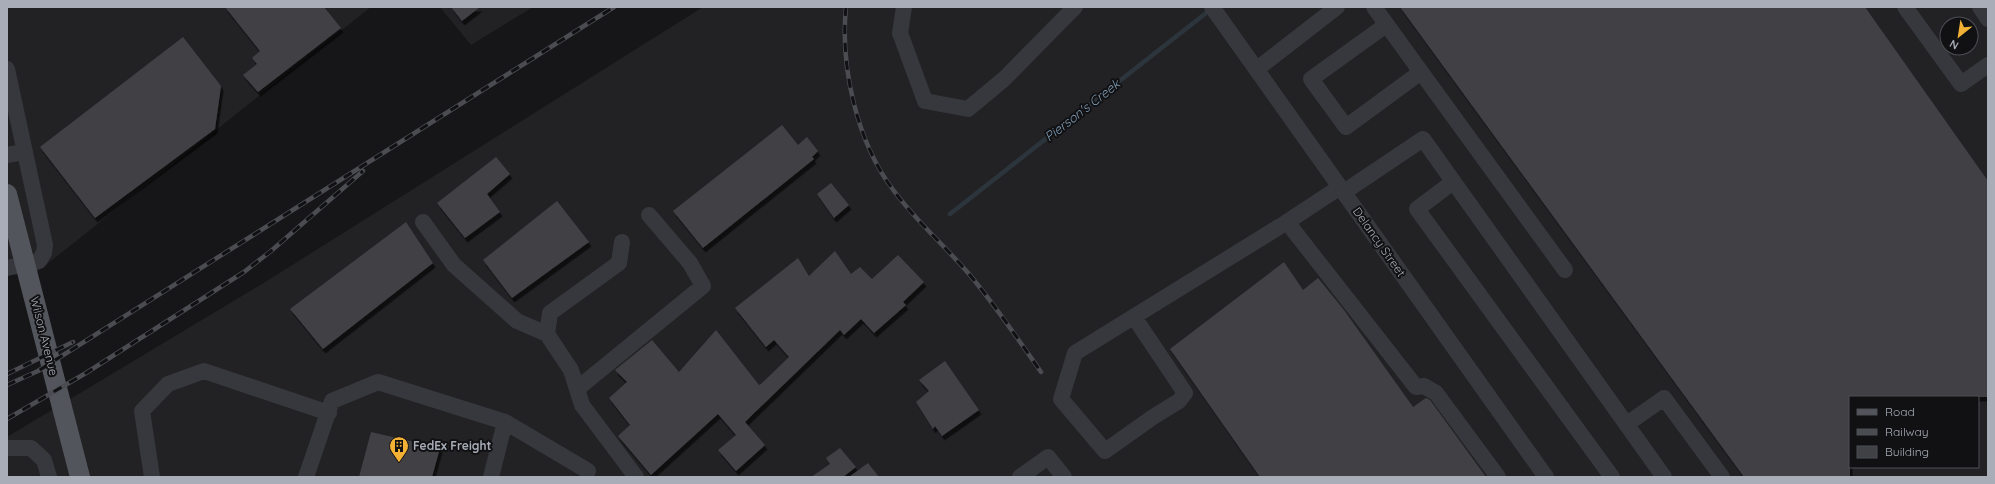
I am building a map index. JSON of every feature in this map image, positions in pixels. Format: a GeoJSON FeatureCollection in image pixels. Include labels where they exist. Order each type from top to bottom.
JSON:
{"type":"FeatureCollection","features":[{"type":"Feature","properties":{"kind":"main road","name":"Wilson Avenue"},"geometry":{"type":"LineString","coordinates":[[7,194],[80,477]]}},
{"type":"Feature","properties":{"kind":"street"},"geometry":{"type":"LineString","coordinates":[[904,7],[900,33],[925,101],[968,109],[1004,78],[1075,7]]}},
{"type":"Feature","properties":{"kind":"street","name":"Delancy Street"},"geometry":{"type":"LineString","coordinates":[[1212,7],[1546,477]]}},
{"type":"Feature","properties":{"kind":"street"},"geometry":{"type":"LineString","coordinates":[[1257,69],[1337,7]]}},
{"type":"Feature","properties":{"kind":"street"},"geometry":{"type":"LineString","coordinates":[[1374,7],[1565,270]]}},
{"type":"Feature","properties":{"kind":"street"},"geometry":{"type":"LineString","coordinates":[[1905,7],[1961,84],[1988,65]]}},
{"type":"Feature","properties":{"kind":"street"},"geometry":{"type":"LineString","coordinates":[[1980,7],[1988,19]]}},
{"type":"Feature","properties":{"kind":"street"},"geometry":{"type":"LineString","coordinates":[[1386,25],[1311,79],[1346,127],[1421,72]]}},
{"type":"Feature","properties":{"kind":"street"},"geometry":{"type":"LineString","coordinates":[[7,69],[45,246],[44,253],[39,261],[7,268]]}},
{"type":"Feature","properties":{"kind":"street"},"geometry":{"type":"LineString","coordinates":[[1134,317],[1185,393],[1179,401],[1153,417],[1105,451],[1061,399],[1076,353],[1287,222],[1423,139],[1664,477]]}},
{"type":"Feature","properties":{"kind":"street"},"geometry":{"type":"LineString","coordinates":[[7,155],[24,152]]}},
{"type":"Feature","properties":{"kind":"street"},"geometry":{"type":"LineString","coordinates":[[1454,182],[1417,209],[1612,477]]}},
{"type":"Feature","properties":{"kind":"street"},"geometry":{"type":"LineString","coordinates":[[577,389],[703,286],[690,263],[648,215]]}},
{"type":"Feature","properties":{"kind":"street"},"geometry":{"type":"LineString","coordinates":[[423,222],[454,265],[517,321],[547,334],[571,370],[582,405],[636,477]]}},
{"type":"Feature","properties":{"kind":"street"},"geometry":{"type":"LineString","coordinates":[[1287,222],[1416,387],[1424,386],[1436,392],[1498,477]]}},
{"type":"Feature","properties":{"kind":"street"},"geometry":{"type":"LineString","coordinates":[[547,334],[550,313],[619,263],[622,242]]}},
{"type":"Feature","properties":{"kind":"street"},"geometry":{"type":"LineString","coordinates":[[152,477],[142,411],[168,384],[196,373],[204,371],[328,413]]}},
{"type":"Feature","properties":{"kind":"street"},"geometry":{"type":"LineString","coordinates":[[306,477],[332,401],[378,382],[505,422],[590,475]]}},
{"type":"Feature","properties":{"kind":"street"},"geometry":{"type":"LineString","coordinates":[[1627,424],[1664,398],[1722,477]]}},
{"type":"Feature","properties":{"kind":"street"},"geometry":{"type":"LineString","coordinates":[[491,477],[505,422]]}},
{"type":"Feature","properties":{"kind":"street"},"geometry":{"type":"LineString","coordinates":[[7,448],[31,448],[44,460],[49,477]]}},
{"type":"Feature","properties":{"kind":"street"},"geometry":{"type":"LineString","coordinates":[[1020,477],[1048,457],[1064,477]]}},
{"type":"Feature","properties":{"kind":"shaded area"},"geometry":{"type":"Polygon","coordinates":[[[7,7],[371,7],[27,280],[22,260],[7,271],[7,7]]]}},
{"type":"Feature","properties":{"kind":"shaded area"},"geometry":{"type":"Polygon","coordinates":[[[440,7],[533,7],[471,45],[440,7]]]}},
{"type":"Feature","properties":{"kind":"shaded area"},"geometry":{"type":"Polygon","coordinates":[[[703,7],[1988,7],[1988,477],[7,477],[7,437],[262,284],[703,7]]]}},
{"type":"Feature","properties":{"kind":"building"},"geometry":{"type":"Polygon","coordinates":[[[225,7],[324,7],[341,28],[258,92],[243,75],[257,64],[252,58],[260,51],[225,7]]]}},
{"type":"Feature","properties":{"kind":"building"},"geometry":{"type":"Polygon","coordinates":[[[451,7],[480,7],[462,21],[451,7]]]}},
{"type":"Feature","properties":{"kind":"building"},"geometry":{"type":"Polygon","coordinates":[[[1400,7],[1865,7],[1988,181],[1988,397],[1849,396],[1850,477],[1744,477],[1400,7]]]}},
{"type":"Feature","properties":{"kind":"building"},"geometry":{"type":"Polygon","coordinates":[[[183,37],[221,86],[215,129],[95,218],[40,147],[183,37]]]}},
{"type":"Feature","properties":{"kind":"building"},"geometry":{"type":"Polygon","coordinates":[[[782,125],[798,145],[807,137],[818,151],[812,157],[814,159],[703,248],[673,211],[782,125]]]}},
{"type":"Feature","properties":{"kind":"building"},"geometry":{"type":"Polygon","coordinates":[[[496,157],[510,174],[487,194],[500,212],[465,238],[437,203],[496,157]]]}},
{"type":"Feature","properties":{"kind":"building"},"geometry":{"type":"Polygon","coordinates":[[[831,183],[849,205],[834,218],[817,194],[831,183]]]}},
{"type":"Feature","properties":{"kind":"building"},"geometry":{"type":"Polygon","coordinates":[[[557,201],[589,242],[512,298],[483,260],[557,201]]]}},
{"type":"Feature","properties":{"kind":"building"},"geometry":{"type":"Polygon","coordinates":[[[406,222],[433,263],[323,349],[290,309],[406,222]]]}},
{"type":"Feature","properties":{"kind":"building"},"geometry":{"type":"Polygon","coordinates":[[[835,251],[851,274],[860,267],[872,279],[898,255],[924,282],[903,302],[906,305],[874,333],[861,319],[844,335],[840,330],[745,422],[765,445],[736,471],[718,450],[736,435],[718,414],[651,475],[618,436],[630,425],[609,398],[627,382],[615,370],[652,340],[679,372],[716,330],[759,385],[761,384],[789,357],[774,340],[766,347],[735,308],[798,258],[809,276],[835,251]]]}},
{"type":"Feature","properties":{"kind":"building"},"geometry":{"type":"Polygon","coordinates":[[[1284,262],[1303,290],[1318,278],[1344,310],[1413,407],[1426,398],[1430,400],[1486,477],[1260,477],[1170,349],[1284,262]]]}},
{"type":"Feature","properties":{"kind":"building"},"geometry":{"type":"Polygon","coordinates":[[[945,361],[979,410],[942,436],[935,426],[933,429],[916,402],[929,391],[919,380],[945,361]]]}},
{"type":"Feature","properties":{"kind":"building","name":"FedEx Freight"},"geometry":{"type":"Polygon","coordinates":[[[371,432],[440,448],[432,477],[359,477],[371,432]]]}},
{"type":"Feature","properties":{"kind":"building"},"geometry":{"type":"Polygon","coordinates":[[[840,448],[856,467],[843,477],[811,477],[830,464],[826,458],[840,448]]]}},
{"type":"Feature","properties":{"kind":"building"},"geometry":{"type":"Polygon","coordinates":[[[868,463],[879,477],[849,477],[868,463]]]}},
{"type":"Feature","properties":{"kind":"waterway","name":"Pierson's Creek"},"geometry":{"type":"LineString","coordinates":[[950,214],[1210,10]]}},
{"type":"Feature","properties":{"kind":"railway"},"geometry":{"type":"LineString","coordinates":[[7,385],[38,371],[614,7]]}},
{"type":"Feature","properties":{"kind":"railway"},"geometry":{"type":"LineString","coordinates":[[846,7],[846,54],[854,104],[861,128],[881,172],[912,213],[979,286],[1041,372]]}},
{"type":"Feature","properties":{"kind":"railway"},"geometry":{"type":"LineString","coordinates":[[7,419],[86,373],[244,272],[271,251],[363,171]]}},
{"type":"Feature","properties":{"kind":"railway"},"geometry":{"type":"LineString","coordinates":[[7,374],[73,342]]}},
{"type":"Feature","properties":{"kind":"place","name":"FedEx Freight"},"geometry":{"type":"Point","coordinates":[399,463]}}]}
